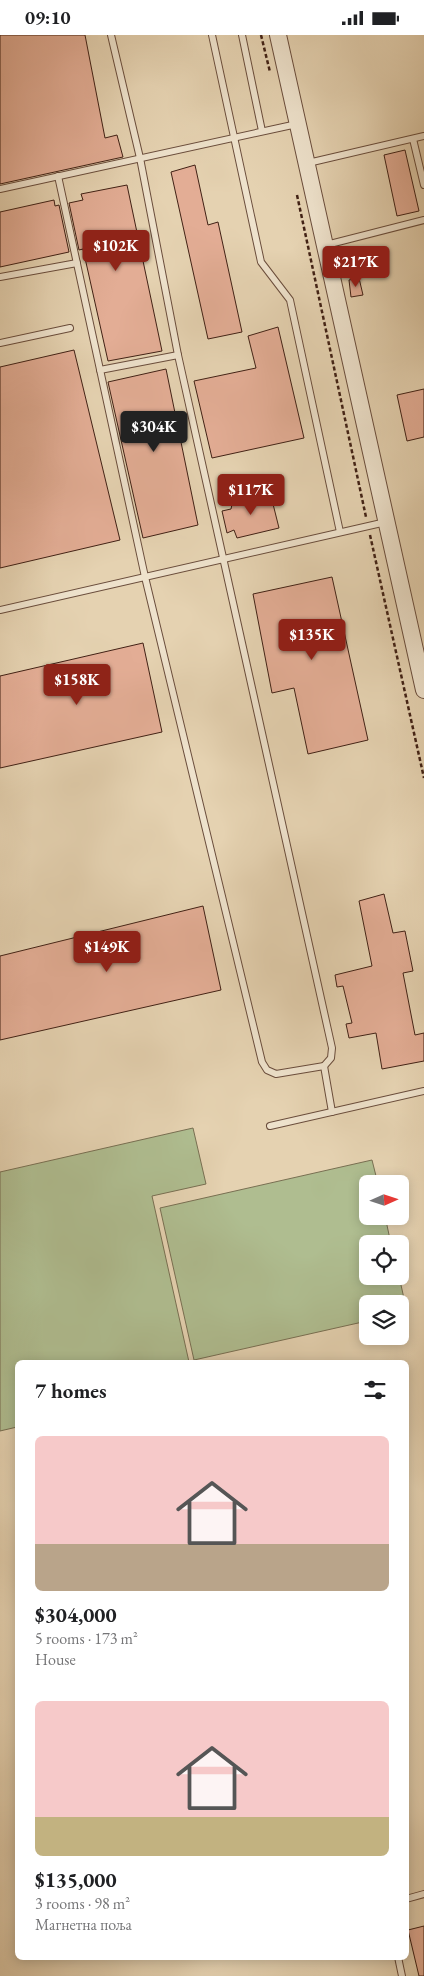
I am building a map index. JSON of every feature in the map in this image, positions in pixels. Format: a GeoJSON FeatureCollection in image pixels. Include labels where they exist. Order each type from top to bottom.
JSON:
{"type":"FeatureCollection","features":[{"type":"Feature","properties":{"kind":"street"},"geometry":{"type":"LineString","coordinates":[[278,35],[424,690]]}},
{"type":"Feature","properties":{"kind":"lane"},"geometry":{"type":"LineString","coordinates":[[58,176],[145,577],[262,1062],[267,1070],[276,1074],[324,1065],[331,1058],[332,1048],[178,355],[140,158],[110,35]]}},
{"type":"Feature","properties":{"kind":"lane"},"geometry":{"type":"LineString","coordinates":[[212,35],[261,262],[290,300],[340,532]]}},
{"type":"Feature","properties":{"kind":"lane"},"geometry":{"type":"LineString","coordinates":[[242,35],[262,131]]}},
{"type":"Feature","properties":{"kind":"lane"},"geometry":{"type":"LineString","coordinates":[[0,189],[298,123]]}},
{"type":"Feature","properties":{"kind":"lane"},"geometry":{"type":"LineString","coordinates":[[307,163],[424,137]]}},
{"type":"Feature","properties":{"kind":"lane"},"geometry":{"type":"LineString","coordinates":[[414,139],[424,185]]}},
{"type":"Feature","properties":{"kind":"lane"},"geometry":{"type":"LineString","coordinates":[[325,245],[424,220]]}},
{"type":"Feature","properties":{"kind":"lane"},"geometry":{"type":"LineString","coordinates":[[0,277],[77,263]]}},
{"type":"Feature","properties":{"kind":"lane"},"geometry":{"type":"LineString","coordinates":[[0,343],[70,329]]}},
{"type":"Feature","properties":{"kind":"lane"},"geometry":{"type":"LineString","coordinates":[[100,370],[178,355]]}},
{"type":"Feature","properties":{"kind":"lane"},"geometry":{"type":"LineString","coordinates":[[0,611],[387,522]]}},
{"type":"Feature","properties":{"kind":"lane"},"geometry":{"type":"LineString","coordinates":[[324,1065],[332,1112]]}},
{"type":"Feature","properties":{"kind":"lane"},"geometry":{"type":"LineString","coordinates":[[270,1127],[424,1091]]}},
{"type":"Feature","properties":{"kind":"lane"},"geometry":{"type":"LineString","coordinates":[[409,1898],[424,1894]]}},
{"type":"Feature","properties":{"kind":"lane"},"geometry":{"type":"LineString","coordinates":[[399,1960],[402,1976]]}},
{"type":"Feature","properties":{"kind":"path"},"geometry":{"type":"LineString","coordinates":[[261,35],[272,81]]}},
{"type":"Feature","properties":{"kind":"path"},"geometry":{"type":"LineString","coordinates":[[297,195],[424,778]]}},
{"type":"Feature","properties":{"kind":"green space"},"geometry":{"type":"Polygon","coordinates":[[[193,1128],[206,1184],[152,1196],[189,1360],[15,1360],[15,1427],[0,1431],[0,1172],[193,1128]]]}},
{"type":"Feature","properties":{"kind":"green space"},"geometry":{"type":"Polygon","coordinates":[[[372,1160],[376,1175],[359,1175],[359,1225],[387,1225],[389,1235],[359,1235],[359,1285],[401,1285],[403,1295],[359,1295],[359,1323],[194,1360],[160,1208],[372,1160]]]}},
{"type":"Feature","properties":{"kind":"building"},"geometry":{"type":"Polygon","coordinates":[[[0,35],[85,35],[105,138],[117,135],[123,157],[0,184],[0,35]]]}},
{"type":"Feature","properties":{"kind":"building"},"geometry":{"type":"Polygon","coordinates":[[[405,150],[419,211],[397,216],[384,155],[405,150]]]}},
{"type":"Feature","properties":{"kind":"building"},"geometry":{"type":"Polygon","coordinates":[[[195,165],[208,225],[218,222],[242,332],[208,339],[171,172],[195,165]]]}},
{"type":"Feature","properties":{"kind":"building"},"geometry":{"type":"Polygon","coordinates":[[[127,185],[162,351],[108,361],[83,249],[79,250],[69,203],[83,200],[81,194],[127,185]]]}},
{"type":"Feature","properties":{"kind":"building"},"geometry":{"type":"Polygon","coordinates":[[[54,200],[55,206],[59,205],[69,252],[0,267],[0,212],[54,200]]]}},
{"type":"Feature","properties":{"kind":"building"},"geometry":{"type":"Polygon","coordinates":[[[359,278],[363,295],[351,297],[349,280],[359,278]]]}},
{"type":"Feature","properties":{"kind":"building"},"geometry":{"type":"Polygon","coordinates":[[[278,327],[304,438],[212,458],[194,381],[256,368],[248,336],[278,327]]]}},
{"type":"Feature","properties":{"kind":"building"},"geometry":{"type":"Polygon","coordinates":[[[74,350],[120,540],[0,568],[0,367],[74,350]]]}},
{"type":"Feature","properties":{"kind":"building"},"geometry":{"type":"Polygon","coordinates":[[[166,369],[198,525],[143,538],[108,382],[166,369]]]}},
{"type":"Feature","properties":{"kind":"building"},"geometry":{"type":"Polygon","coordinates":[[[424,389],[424,437],[407,441],[397,395],[424,389]]]}},
{"type":"Feature","properties":{"kind":"building"},"geometry":{"type":"Polygon","coordinates":[[[270,492],[279,528],[237,538],[234,530],[227,533],[222,511],[231,509],[233,500],[270,492]]]}},
{"type":"Feature","properties":{"kind":"building"},"geometry":{"type":"Polygon","coordinates":[[[332,577],[368,740],[308,754],[294,688],[272,693],[253,594],[332,577]]]}},
{"type":"Feature","properties":{"kind":"building"},"geometry":{"type":"Polygon","coordinates":[[[143,643],[162,732],[0,768],[0,676],[143,643]]]}},
{"type":"Feature","properties":{"kind":"building"},"geometry":{"type":"Polygon","coordinates":[[[384,894],[393,933],[405,931],[413,971],[403,973],[415,1035],[424,1033],[424,1061],[382,1069],[376,1033],[349,1038],[346,1024],[352,1023],[343,986],[337,987],[335,975],[372,966],[359,901],[384,894]]]}},
{"type":"Feature","properties":{"kind":"building"},"geometry":{"type":"Polygon","coordinates":[[[203,906],[221,990],[0,1040],[0,956],[203,906]]]}},
{"type":"Feature","properties":{"kind":"building"},"geometry":{"type":"Polygon","coordinates":[[[424,1926],[424,1976],[419,1976],[409,1930],[424,1926]]]}}]}
